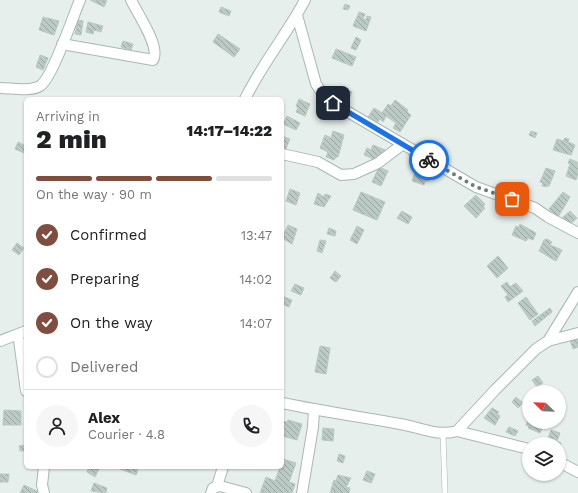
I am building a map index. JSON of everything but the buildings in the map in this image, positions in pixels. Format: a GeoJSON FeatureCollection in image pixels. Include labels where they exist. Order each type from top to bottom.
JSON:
{"type":"FeatureCollection","features":[{"type":"Feature","properties":{"kind":"street"},"geometry":{"type":"LineString","coordinates":[[0,88],[34,88],[42,84],[48,76],[80,0]]}},
{"type":"Feature","properties":{"kind":"street"},"geometry":{"type":"LineString","coordinates":[[62,44],[153,60],[155,56],[155,49],[146,26],[132,0]]}},
{"type":"Feature","properties":{"kind":"street"},"geometry":{"type":"LineString","coordinates":[[247,97],[254,80],[297,15],[305,0]]}},
{"type":"Feature","properties":{"kind":"street"},"geometry":{"type":"LineString","coordinates":[[297,15],[314,78],[326,99],[476,187],[535,208],[548,217],[578,233]]}},
{"type":"Feature","properties":{"kind":"street"},"geometry":{"type":"LineString","coordinates":[[284,154],[318,162],[341,175],[354,174],[378,163],[402,144]]}},
{"type":"Feature","properties":{"kind":"street"},"geometry":{"type":"LineString","coordinates":[[457,431],[494,390],[532,353],[548,341],[578,292]]}},
{"type":"Feature","properties":{"kind":"street"},"geometry":{"type":"LineString","coordinates":[[548,341],[578,333]]}},
{"type":"Feature","properties":{"kind":"street"},"geometry":{"type":"LineString","coordinates":[[0,341],[18,340],[24,378]]}},
{"type":"Feature","properties":{"kind":"street"},"geometry":{"type":"LineString","coordinates":[[284,403],[314,410],[403,424],[443,434],[457,431],[522,447]]}},
{"type":"Feature","properties":{"kind":"street"},"geometry":{"type":"LineString","coordinates":[[302,493],[313,426],[314,410]]}},
{"type":"Feature","properties":{"kind":"street"},"geometry":{"type":"LineString","coordinates":[[566,466],[578,472]]}},
{"type":"Feature","properties":{"kind":"street"},"geometry":{"type":"LineString","coordinates":[[44,469],[42,485],[44,493]]}},
{"type":"Feature","properties":{"kind":"street"},"geometry":{"type":"LineString","coordinates":[[221,469],[214,490],[246,493]]}},
{"type":"Feature","properties":{"kind":"lane"},"geometry":{"type":"LineString","coordinates":[[443,434],[445,493]]}},
{"type":"Feature","properties":{"kind":"way so far"},"geometry":{"type":"LineString","coordinates":[[429,160],[476,187],[512,199]]}},
{"type":"Feature","properties":{"kind":"route"},"geometry":{"type":"LineString","coordinates":[[333,103],[429,160]]}}]}
